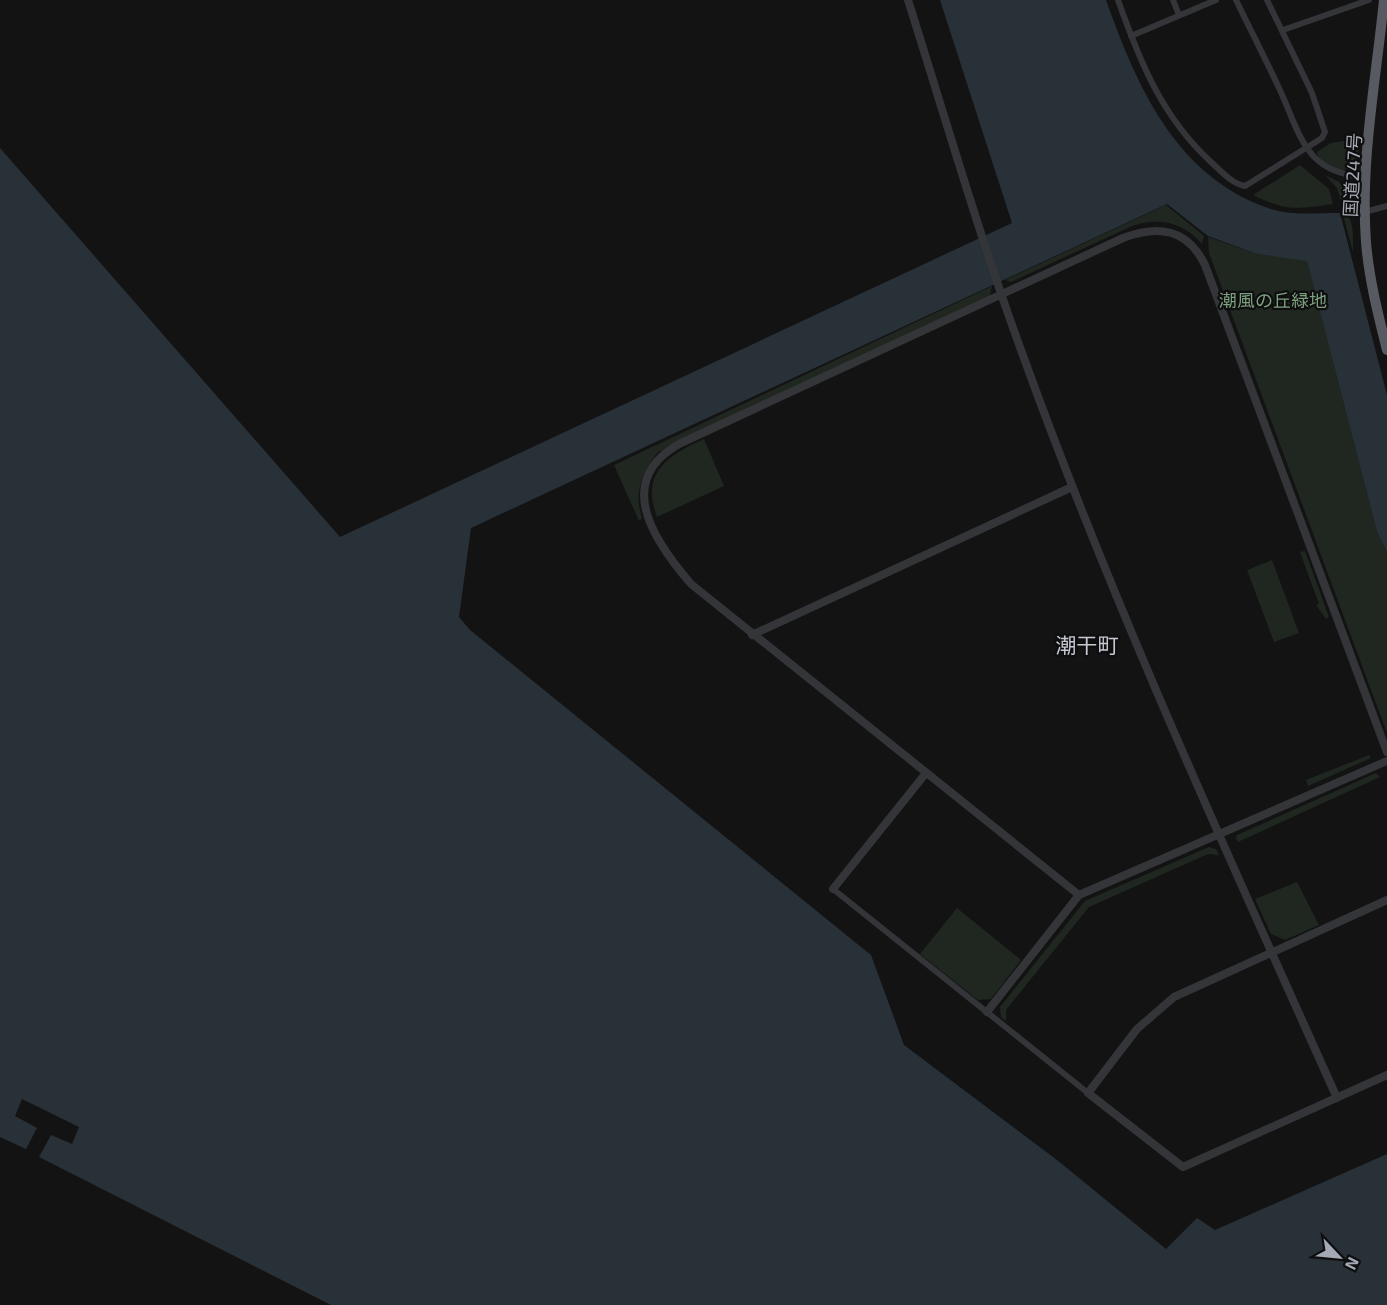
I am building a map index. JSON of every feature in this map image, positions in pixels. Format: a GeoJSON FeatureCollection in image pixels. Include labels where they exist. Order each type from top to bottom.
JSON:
{"type":"FeatureCollection","features":[{"type":"Feature","properties":{"kind":"highway","name":"国道247号"},"geometry":{"type":"LineString","coordinates":[[1384,0],[1365,177],[1365,212],[1369,268],[1387,350]]}},
{"type":"Feature","properties":{"kind":"street"},"geometry":{"type":"LineString","coordinates":[[908,0],[1002,295],[1072,487],[1217,835],[1337,1098]]}},
{"type":"Feature","properties":{"kind":"street"},"geometry":{"type":"LineString","coordinates":[[1118,0],[1146,76],[1166,111],[1195,148],[1241,186],[1249,185],[1322,138],[1325,127],[1283,30],[1267,0]]}},
{"type":"Feature","properties":{"kind":"street"},"geometry":{"type":"LineString","coordinates":[[1173,0],[1179,15]]}},
{"type":"Feature","properties":{"kind":"street"},"geometry":{"type":"LineString","coordinates":[[1131,36],[1216,0]]}},
{"type":"Feature","properties":{"kind":"street"},"geometry":{"type":"LineString","coordinates":[[1236,0],[1306,149],[1319,162],[1339,173],[1365,177]]}},
{"type":"Feature","properties":{"kind":"street"},"geometry":{"type":"LineString","coordinates":[[1283,30],[1369,0]]}},
{"type":"Feature","properties":{"kind":"street"},"geometry":{"type":"LineString","coordinates":[[1365,212],[1387,206]]}},
{"type":"Feature","properties":{"kind":"street"},"geometry":{"type":"LineString","coordinates":[[1079,895],[691,584],[658,538],[644,508],[644,483],[656,461],[681,443],[1142,231],[1171,233],[1195,249],[1205,265],[1387,752]]}},
{"type":"Feature","properties":{"kind":"street"},"geometry":{"type":"LineString","coordinates":[[752,635],[1072,487]]}},
{"type":"Feature","properties":{"kind":"street"},"geometry":{"type":"LineString","coordinates":[[987,1012],[1079,895],[1387,761]]}},
{"type":"Feature","properties":{"kind":"street"},"geometry":{"type":"LineString","coordinates":[[926,773],[832,889],[1183,1167],[1387,1075]]}},
{"type":"Feature","properties":{"kind":"street"},"geometry":{"type":"LineString","coordinates":[[1088,1093],[1137,1029],[1161,1006],[1189,989],[1387,900]]}},
{"type":"Feature","properties":{"kind":"green space"},"geometry":{"type":"Polygon","coordinates":[[[1360,138],[1357,166],[1340,171],[1319,159],[1317,152],[1331,143],[1360,138]]]}},
{"type":"Feature","properties":{"kind":"green space"},"geometry":{"type":"Polygon","coordinates":[[[1300,165],[1329,189],[1333,204],[1292,208],[1253,195],[1300,165]]]}},
{"type":"Feature","properties":{"kind":"green space"},"geometry":{"type":"Polygon","coordinates":[[[1325,175],[1339,182],[1344,189],[1343,206],[1337,188],[1325,175]]]}},
{"type":"Feature","properties":{"kind":"green space"},"geometry":{"type":"Polygon","coordinates":[[[1166,205],[1204,236],[1202,244],[1179,226],[1161,222],[1142,223],[1011,282],[1005,280],[1166,205]]]}},
{"type":"Feature","properties":{"kind":"green space"},"geometry":{"type":"Polygon","coordinates":[[[1342,211],[1351,223],[1353,252],[1342,211]]]}},
{"type":"Feature","properties":{"kind":"green space","name":"潮風の丘緑地"},"geometry":{"type":"Polygon","coordinates":[[[1208,237],[1257,254],[1307,260],[1377,532],[1387,552],[1387,733],[1209,253],[1208,237]]]}},
{"type":"Feature","properties":{"kind":"green space"},"geometry":{"type":"Polygon","coordinates":[[[992,286],[990,295],[981,302],[658,452],[643,475],[639,491],[642,518],[639,521],[614,465],[992,286]]]}},
{"type":"Feature","properties":{"kind":"green space"},"geometry":{"type":"Polygon","coordinates":[[[704,439],[724,486],[657,517],[652,488],[655,477],[669,459],[704,439]]]}},
{"type":"Feature","properties":{"kind":"green space"},"geometry":{"type":"Polygon","coordinates":[[[1305,551],[1329,617],[1326,619],[1316,605],[1319,604],[1300,552],[1305,551]]]}},
{"type":"Feature","properties":{"kind":"green space"},"geometry":{"type":"Polygon","coordinates":[[[1272,560],[1299,633],[1274,642],[1247,570],[1272,560]]]}},
{"type":"Feature","properties":{"kind":"green space"},"geometry":{"type":"Polygon","coordinates":[[[1369,755],[1371,758],[1308,786],[1306,780],[1369,755]]]}},
{"type":"Feature","properties":{"kind":"green space"},"geometry":{"type":"Polygon","coordinates":[[[1376,773],[1380,777],[1238,842],[1236,839],[1237,835],[1376,773]]]}},
{"type":"Feature","properties":{"kind":"green space"},"geometry":{"type":"Polygon","coordinates":[[[1209,847],[1216,849],[1219,855],[1208,854],[1089,907],[1006,1010],[1006,1021],[1001,1017],[1000,1007],[1085,901],[1209,847]]]}},
{"type":"Feature","properties":{"kind":"green space"},"geometry":{"type":"Polygon","coordinates":[[[1297,882],[1319,925],[1285,940],[1271,934],[1255,899],[1297,882]]]}},
{"type":"Feature","properties":{"kind":"green space"},"geometry":{"type":"Polygon","coordinates":[[[957,908],[1021,960],[991,999],[978,1000],[920,954],[957,908]]]}},
{"type":"Feature","properties":{"kind":"shaded area"},"geometry":{"type":"Polygon","coordinates":[[[940,0],[1106,0],[1131,63],[1163,124],[1208,174],[1236,193],[1276,211],[1340,213],[1387,395],[1387,552],[1377,532],[1307,261],[1257,254],[1208,236],[1167,204],[471,528],[459,617],[470,630],[871,955],[904,1045],[1057,1160],[1166,1249],[1197,1218],[1215,1230],[1387,1154],[1387,1305],[331,1305],[39,1157],[51,1135],[72,1144],[79,1127],[22,1099],[15,1116],[37,1128],[26,1149],[0,1137],[0,148],[340,537],[1012,223],[940,0]]]}},
{"type":"Feature","properties":{"kind":"district","name":"潮干町"},"geometry":{"type":"Point","coordinates":[1087,644]}}]}
